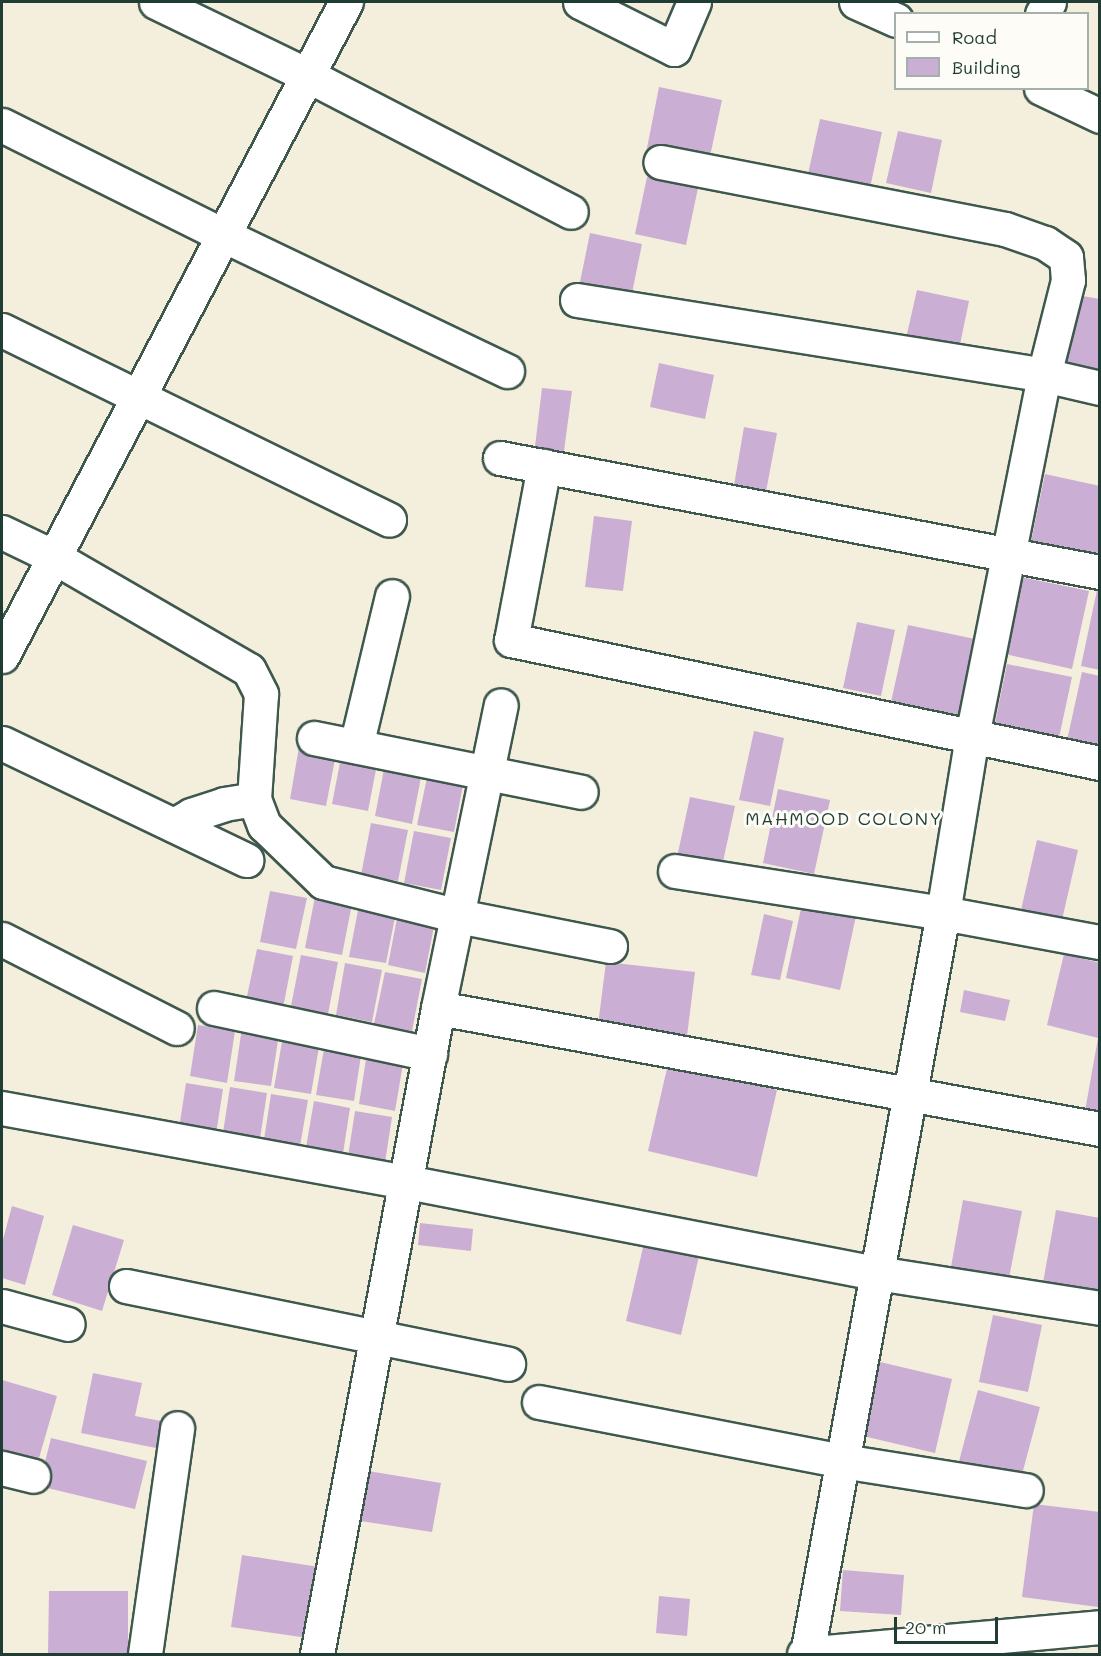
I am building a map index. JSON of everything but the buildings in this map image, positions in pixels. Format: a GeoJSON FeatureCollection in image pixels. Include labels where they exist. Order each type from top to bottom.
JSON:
{"type":"FeatureCollection","features":[{"type":"Feature","properties":{"kind":"street"},"geometry":{"type":"LineString","coordinates":[[156,2],[307,75],[571,212]]}},
{"type":"Feature","properties":{"kind":"street"},"geometry":{"type":"LineString","coordinates":[[2,656],[346,2]]}},
{"type":"Feature","properties":{"kind":"street"},"geometry":{"type":"LineString","coordinates":[[580,2],[674,50],[694,2]]}},
{"type":"Feature","properties":{"kind":"street"},"geometry":{"type":"LineString","coordinates":[[856,2],[894,19]]}},
{"type":"Feature","properties":{"kind":"street"},"geometry":{"type":"LineString","coordinates":[[1045,90],[1100,116]]}},
{"type":"Feature","properties":{"kind":"street"},"geometry":{"type":"LineString","coordinates":[[2,125],[223,235],[507,371]]}},
{"type":"Feature","properties":{"kind":"street"},"geometry":{"type":"LineString","coordinates":[[660,162],[1005,230],[1045,243],[1066,257],[1068,280],[1044,375],[972,736],[944,913],[805,1654],[1100,1627]]}},
{"type":"Feature","properties":{"kind":"street"},"geometry":{"type":"LineString","coordinates":[[577,300],[1044,375],[1100,388]]}},
{"type":"Feature","properties":{"kind":"street"},"geometry":{"type":"LineString","coordinates":[[2,330],[389,520]]}},
{"type":"Feature","properties":{"kind":"street"},"geometry":{"type":"LineString","coordinates":[[500,458],[1100,572]]}},
{"type":"Feature","properties":{"kind":"street"},"geometry":{"type":"LineString","coordinates":[[544,466],[511,640],[1100,763]]}},
{"type":"Feature","properties":{"kind":"street"},"geometry":{"type":"LineString","coordinates":[[2,532],[54,557],[249,670],[261,694],[254,799],[264,825],[323,882],[458,916],[610,946]]}},
{"type":"Feature","properties":{"kind":"street"},"geometry":{"type":"LineString","coordinates":[[356,746],[392,596]]}},
{"type":"Feature","properties":{"kind":"street"},"geometry":{"type":"LineString","coordinates":[[317,1654],[438,1008],[501,705]]}},
{"type":"Feature","properties":{"kind":"street"},"geometry":{"type":"LineString","coordinates":[[314,738],[581,792]]}},
{"type":"Feature","properties":{"kind":"street"},"geometry":{"type":"LineString","coordinates":[[2,743],[246,860]]}},
{"type":"Feature","properties":{"kind":"street"},"geometry":{"type":"LineString","coordinates":[[174,825],[191,815],[224,804],[254,799]]}},
{"type":"Feature","properties":{"kind":"street"},"geometry":{"type":"LineString","coordinates":[[675,872],[944,913],[1100,942]]}},
{"type":"Feature","properties":{"kind":"street"},"geometry":{"type":"LineString","coordinates":[[2,939],[177,1028]]}},
{"type":"Feature","properties":{"kind":"street"},"geometry":{"type":"LineString","coordinates":[[214,1008],[430,1054]]}},
{"type":"Feature","properties":{"kind":"street"},"geometry":{"type":"LineString","coordinates":[[438,1008],[1100,1130]]}},
{"type":"Feature","properties":{"kind":"street"},"geometry":{"type":"LineString","coordinates":[[2,1108],[407,1182],[877,1273],[1100,1308]]}},
{"type":"Feature","properties":{"kind":"street"},"geometry":{"type":"LineString","coordinates":[[126,1287],[508,1364]]}},
{"type":"Feature","properties":{"kind":"street"},"geometry":{"type":"LineString","coordinates":[[2,1306],[68,1324]]}},
{"type":"Feature","properties":{"kind":"street"},"geometry":{"type":"LineString","coordinates":[[539,1402],[842,1461],[1026,1490]]}},
{"type":"Feature","properties":{"kind":"street"},"geometry":{"type":"LineString","coordinates":[[145,1654],[177,1428]]}},
{"type":"Feature","properties":{"kind":"street"},"geometry":{"type":"LineString","coordinates":[[2,1468],[33,1476]]}},
{"type":"Feature","properties":{"kind":"district","name":"MAHMOOD COLONY"},"geometry":{"type":"Point","coordinates":[844,818]}}]}
